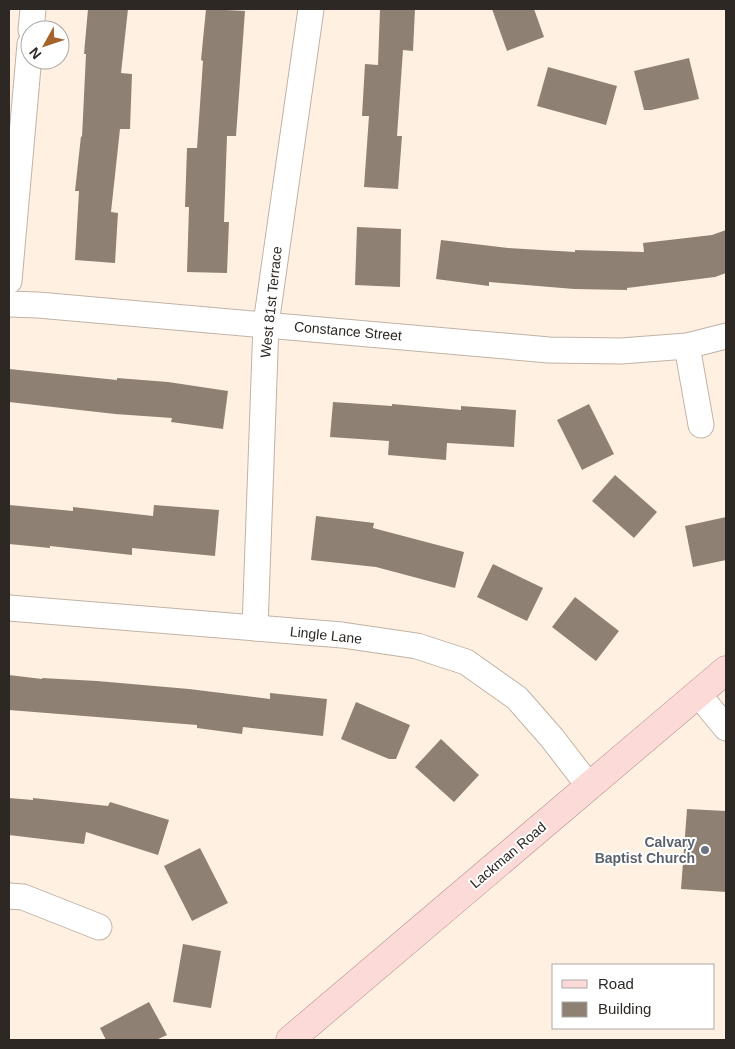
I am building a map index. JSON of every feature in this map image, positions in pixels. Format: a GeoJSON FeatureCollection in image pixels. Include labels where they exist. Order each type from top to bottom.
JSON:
{"type":"FeatureCollection","features":[{"type":"Feature","properties":{"kind":"main road","name":"Lackman Road"},"geometry":{"type":"LineString","coordinates":[[290,1040],[726,670]]}},
{"type":"Feature","properties":{"kind":"street","name":"West 81st Terrace"},"geometry":{"type":"LineString","coordinates":[[255,628],[266,324],[312,9]]}},
{"type":"Feature","properties":{"kind":"street"},"geometry":{"type":"LineString","coordinates":[[9,281],[28,70]]}},
{"type":"Feature","properties":{"kind":"street","name":"Constance Street"},"geometry":{"type":"LineString","coordinates":[[9,304],[266,324],[549,350],[621,351],[687,346],[726,336]]}},
{"type":"Feature","properties":{"kind":"street"},"geometry":{"type":"LineString","coordinates":[[687,346],[702,425]]}},
{"type":"Feature","properties":{"kind":"street","name":"Lingle Lane"},"geometry":{"type":"LineString","coordinates":[[9,608],[342,635],[417,646],[466,662],[518,698],[589,786]]}},
{"type":"Feature","properties":{"kind":"street"},"geometry":{"type":"LineString","coordinates":[[698,694],[726,728]]}},
{"type":"Feature","properties":{"kind":"street"},"geometry":{"type":"LineString","coordinates":[[9,896],[23,897],[99,928]]}},
{"type":"Feature","properties":{"kind":"building"},"geometry":{"type":"Polygon","coordinates":[[[88,9],[128,9],[121,73],[132,74],[130,129],[120,129],[111,212],[118,213],[115,263],[75,260],[79,191],[75,191],[82,137],[86,54],[84,54],[88,9]]]}},
{"type":"Feature","properties":{"kind":"building"},"geometry":{"type":"Polygon","coordinates":[[[206,9],[245,11],[236,136],[227,136],[224,222],[229,222],[227,273],[187,272],[189,207],[185,207],[187,148],[197,148],[203,61],[201,60],[206,9]]]}},
{"type":"Feature","properties":{"kind":"building"},"geometry":{"type":"Polygon","coordinates":[[[380,9],[415,9],[413,51],[403,50],[397,136],[402,136],[398,189],[364,187],[369,116],[362,116],[365,64],[378,65],[380,9]]]}},
{"type":"Feature","properties":{"kind":"building"},"geometry":{"type":"Polygon","coordinates":[[[492,9],[534,9],[544,37],[507,51],[492,9]]]}},
{"type":"Feature","properties":{"kind":"building"},"geometry":{"type":"Polygon","coordinates":[[[689,58],[699,99],[644,110],[634,71],[689,58]]]}},
{"type":"Feature","properties":{"kind":"building"},"geometry":{"type":"Polygon","coordinates":[[[548,67],[617,86],[606,125],[537,106],[548,67]]]}},
{"type":"Feature","properties":{"kind":"building"},"geometry":{"type":"Polygon","coordinates":[[[357,227],[401,229],[400,287],[355,285],[357,227]]]}},
{"type":"Feature","properties":{"kind":"building"},"geometry":{"type":"Polygon","coordinates":[[[726,230],[726,273],[715,277],[627,288],[627,290],[574,289],[489,282],[489,286],[436,279],[441,240],[508,248],[575,252],[575,250],[644,252],[643,243],[712,235],[726,230]]]}},
{"type":"Feature","properties":{"kind":"building"},"geometry":{"type":"Polygon","coordinates":[[[9,369],[117,380],[117,378],[168,382],[228,391],[223,429],[171,422],[172,418],[115,414],[9,402],[9,369]]]}},
{"type":"Feature","properties":{"kind":"building"},"geometry":{"type":"Polygon","coordinates":[[[333,402],[392,406],[392,404],[461,410],[461,406],[516,410],[514,447],[447,443],[446,460],[388,455],[389,441],[330,437],[333,402]]]}},
{"type":"Feature","properties":{"kind":"building"},"geometry":{"type":"Polygon","coordinates":[[[589,404],[614,454],[582,470],[557,420],[589,404]]]}},
{"type":"Feature","properties":{"kind":"building"},"geometry":{"type":"Polygon","coordinates":[[[615,475],[657,512],[634,538],[592,501],[615,475]]]}},
{"type":"Feature","properties":{"kind":"building"},"geometry":{"type":"Polygon","coordinates":[[[9,505],[73,511],[73,507],[153,516],[154,505],[219,510],[215,556],[132,548],[132,555],[50,546],[50,548],[9,544],[9,505]]]}},
{"type":"Feature","properties":{"kind":"building"},"geometry":{"type":"Polygon","coordinates":[[[316,516],[374,523],[373,528],[464,552],[455,588],[376,567],[311,560],[316,516]]]}},
{"type":"Feature","properties":{"kind":"building"},"geometry":{"type":"Polygon","coordinates":[[[726,517],[726,560],[693,567],[685,526],[726,517]]]}},
{"type":"Feature","properties":{"kind":"building"},"geometry":{"type":"Polygon","coordinates":[[[493,564],[543,588],[527,621],[477,597],[493,564]]]}},
{"type":"Feature","properties":{"kind":"building"},"geometry":{"type":"Polygon","coordinates":[[[575,597],[619,631],[596,661],[552,627],[575,597]]]}},
{"type":"Feature","properties":{"kind":"building"},"geometry":{"type":"Polygon","coordinates":[[[9,675],[189,689],[270,699],[270,693],[327,699],[323,736],[243,727],[242,734],[197,728],[197,725],[9,710],[9,675]]]}},
{"type":"Feature","properties":{"kind":"building"},"geometry":{"type":"Polygon","coordinates":[[[356,702],[410,725],[396,759],[389,759],[341,739],[356,702]]]}},
{"type":"Feature","properties":{"kind":"building"},"geometry":{"type":"Polygon","coordinates":[[[441,739],[479,775],[454,802],[415,767],[441,739]]]}},
{"type":"Feature","properties":{"kind":"building"},"geometry":{"type":"Polygon","coordinates":[[[9,798],[33,800],[33,798],[108,806],[110,802],[169,820],[158,855],[86,832],[84,844],[9,835],[9,798]]]}},
{"type":"Feature","properties":{"kind":"building","name":"Calvary Baptist Church"},"geometry":{"type":"Polygon","coordinates":[[[687,809],[726,811],[726,892],[681,889],[687,809]]]}},
{"type":"Feature","properties":{"kind":"building"},"geometry":{"type":"Polygon","coordinates":[[[200,848],[228,903],[192,921],[164,866],[200,848]]]}},
{"type":"Feature","properties":{"kind":"building"},"geometry":{"type":"Polygon","coordinates":[[[183,944],[221,951],[211,1008],[173,1002],[183,944]]]}},
{"type":"Feature","properties":{"kind":"building"},"geometry":{"type":"Polygon","coordinates":[[[149,1002],[167,1035],[156,1040],[106,1040],[100,1028],[149,1002]]]}},
{"type":"Feature","properties":{"kind":"place","name":"Calvary Baptist Church"},"geometry":{"type":"Point","coordinates":[705,850]}}]}
